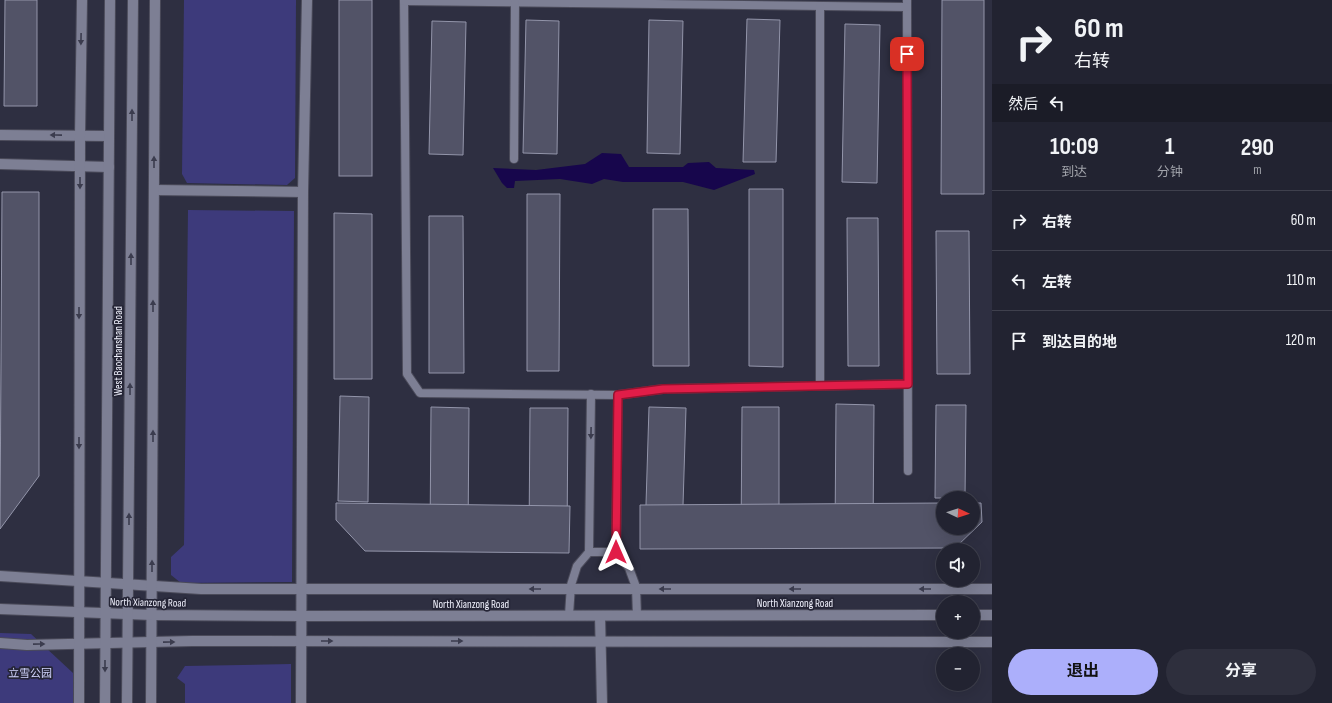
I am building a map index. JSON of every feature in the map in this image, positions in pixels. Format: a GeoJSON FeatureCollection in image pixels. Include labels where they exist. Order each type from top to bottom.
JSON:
{"type":"FeatureCollection","features":[{"type":"Feature","properties":{"kind":"street"},"geometry":{"type":"LineString","coordinates":[[79,703],[80,136],[82,0]]}},
{"type":"Feature","properties":{"kind":"street","name":"West Baochanshan Road"},"geometry":{"type":"LineString","coordinates":[[105,703],[110,0]]}},
{"type":"Feature","properties":{"kind":"street","name":"West Baochanshan Road"},"geometry":{"type":"LineString","coordinates":[[127,703],[133,0]]}},
{"type":"Feature","properties":{"kind":"street"},"geometry":{"type":"LineString","coordinates":[[151,703],[155,0]]}},
{"type":"Feature","properties":{"kind":"street"},"geometry":{"type":"LineString","coordinates":[[301,703],[303,192],[307,0]]}},
{"type":"Feature","properties":{"kind":"street"},"geometry":{"type":"LineString","coordinates":[[0,135],[109,136]]}},
{"type":"Feature","properties":{"kind":"street"},"geometry":{"type":"LineString","coordinates":[[0,164],[109,167]]}},
{"type":"Feature","properties":{"kind":"street"},"geometry":{"type":"LineString","coordinates":[[154,190],[303,192]]}},
{"type":"Feature","properties":{"kind":"street"},"geometry":{"type":"LineString","coordinates":[[0,576],[201,589],[992,589]]}},
{"type":"Feature","properties":{"kind":"street","name":"North Xianzong Road"},"geometry":{"type":"LineString","coordinates":[[0,609],[152,615],[301,616],[936,615]]}},
{"type":"Feature","properties":{"kind":"street"},"geometry":{"type":"LineString","coordinates":[[980,615],[992,615]]}},
{"type":"Feature","properties":{"kind":"street"},"geometry":{"type":"LineString","coordinates":[[600,616],[602,703]]}},
{"type":"Feature","properties":{"kind":"street"},"geometry":{"type":"LineString","coordinates":[[0,643],[992,642]]}},
{"type":"Feature","properties":{"kind":"lane"},"geometry":{"type":"LineString","coordinates":[[908,384],[663,389],[618,395],[420,393],[407,374],[404,0],[820,6],[907,3],[908,384],[908,471]]}},
{"type":"Feature","properties":{"kind":"lane"},"geometry":{"type":"LineString","coordinates":[[514,159],[515,2]]}},
{"type":"Feature","properties":{"kind":"lane"},"geometry":{"type":"LineString","coordinates":[[820,6],[820,386]]}},
{"type":"Feature","properties":{"kind":"lane"},"geometry":{"type":"LineString","coordinates":[[569,615],[571,589],[577,566],[588,552],[591,394]]}},
{"type":"Feature","properties":{"kind":"lane"},"geometry":{"type":"LineString","coordinates":[[618,395],[616,552],[629,568],[636,589],[637,616]]}},
{"type":"Feature","properties":{"kind":"lane"},"geometry":{"type":"LineString","coordinates":[[588,552],[616,552]]}},
{"type":"Feature","properties":{"kind":"green space"},"geometry":{"type":"Polygon","coordinates":[[[184,0],[296,0],[295,178],[287,185],[187,183],[182,174],[184,0]]]}},
{"type":"Feature","properties":{"kind":"green space"},"geometry":{"type":"Polygon","coordinates":[[[188,210],[294,211],[292,582],[181,583],[171,575],[171,557],[184,545],[188,210]]]}},
{"type":"Feature","properties":{"kind":"green space","name":"立雪公园"},"geometry":{"type":"Polygon","coordinates":[[[0,633],[31,634],[73,673],[73,703],[0,703],[0,633]]]}},
{"type":"Feature","properties":{"kind":"green space"},"geometry":{"type":"Polygon","coordinates":[[[291,664],[291,703],[185,703],[185,684],[177,678],[185,666],[291,664]]]}},
{"type":"Feature","properties":{"kind":"shaded area"},"geometry":{"type":"Polygon","coordinates":[[[602,153],[621,154],[629,167],[683,167],[688,163],[709,162],[716,168],[754,170],[755,174],[714,190],[683,182],[623,182],[604,179],[592,184],[560,179],[515,181],[514,188],[507,188],[502,183],[493,168],[536,170],[585,164],[602,153]]]}},
{"type":"Feature","properties":{"kind":"building"},"geometry":{"type":"Polygon","coordinates":[[[5,0],[37,0],[37,106],[4,106],[5,0]]]}},
{"type":"Feature","properties":{"kind":"building"},"geometry":{"type":"Polygon","coordinates":[[[339,0],[372,0],[372,176],[339,176],[339,0]]]}},
{"type":"Feature","properties":{"kind":"building"},"geometry":{"type":"Polygon","coordinates":[[[942,0],[984,0],[984,194],[941,194],[942,0]]]}},
{"type":"Feature","properties":{"kind":"building"},"geometry":{"type":"Polygon","coordinates":[[[747,19],[780,20],[776,162],[743,162],[747,19]]]}},
{"type":"Feature","properties":{"kind":"building"},"geometry":{"type":"Polygon","coordinates":[[[526,20],[559,21],[557,154],[523,153],[526,20]]]}},
{"type":"Feature","properties":{"kind":"building"},"geometry":{"type":"Polygon","coordinates":[[[649,20],[683,21],[680,154],[647,153],[649,20]]]}},
{"type":"Feature","properties":{"kind":"building"},"geometry":{"type":"Polygon","coordinates":[[[432,21],[466,22],[463,155],[429,154],[432,21]]]}},
{"type":"Feature","properties":{"kind":"building"},"geometry":{"type":"Polygon","coordinates":[[[845,24],[880,25],[877,183],[842,182],[845,24]]]}},
{"type":"Feature","properties":{"kind":"building"},"geometry":{"type":"Polygon","coordinates":[[[749,189],[783,189],[783,367],[749,366],[749,189]]]}},
{"type":"Feature","properties":{"kind":"building"},"geometry":{"type":"Polygon","coordinates":[[[2,192],[39,192],[39,476],[0,529],[2,192]]]}},
{"type":"Feature","properties":{"kind":"building"},"geometry":{"type":"Polygon","coordinates":[[[527,194],[560,194],[559,371],[527,371],[527,194]]]}},
{"type":"Feature","properties":{"kind":"building"},"geometry":{"type":"Polygon","coordinates":[[[653,209],[688,209],[689,366],[653,366],[653,209]]]}},
{"type":"Feature","properties":{"kind":"building"},"geometry":{"type":"Polygon","coordinates":[[[334,213],[372,214],[372,379],[334,379],[334,213]]]}},
{"type":"Feature","properties":{"kind":"building"},"geometry":{"type":"Polygon","coordinates":[[[429,216],[463,216],[464,373],[429,373],[429,216]]]}},
{"type":"Feature","properties":{"kind":"building"},"geometry":{"type":"Polygon","coordinates":[[[847,218],[878,218],[879,366],[848,366],[847,218]]]}},
{"type":"Feature","properties":{"kind":"building"},"geometry":{"type":"Polygon","coordinates":[[[936,231],[969,231],[970,374],[937,374],[936,231]]]}},
{"type":"Feature","properties":{"kind":"building"},"geometry":{"type":"Polygon","coordinates":[[[340,396],[369,397],[368,502],[338,501],[340,396]]]}},
{"type":"Feature","properties":{"kind":"building"},"geometry":{"type":"Polygon","coordinates":[[[836,404],[874,405],[873,538],[835,538],[836,404]]]}},
{"type":"Feature","properties":{"kind":"building"},"geometry":{"type":"Polygon","coordinates":[[[936,405],[966,405],[965,491],[936,491],[935,498],[936,405]]]}},
{"type":"Feature","properties":{"kind":"building"},"geometry":{"type":"Polygon","coordinates":[[[431,407],[469,408],[468,541],[430,541],[431,407]]]}},
{"type":"Feature","properties":{"kind":"building"},"geometry":{"type":"Polygon","coordinates":[[[649,407],[686,408],[682,538],[645,537],[649,407]]]}},
{"type":"Feature","properties":{"kind":"building"},"geometry":{"type":"Polygon","coordinates":[[[742,407],[779,407],[779,541],[741,541],[742,407]]]}},
{"type":"Feature","properties":{"kind":"building"},"geometry":{"type":"Polygon","coordinates":[[[530,408],[568,408],[567,541],[529,541],[530,408]]]}},
{"type":"Feature","properties":{"kind":"building"},"geometry":{"type":"Polygon","coordinates":[[[336,503],[570,506],[569,553],[365,551],[336,520],[336,503]]]}},
{"type":"Feature","properties":{"kind":"building"},"geometry":{"type":"Polygon","coordinates":[[[936,503],[936,535],[968,535],[960,543],[936,543],[936,548],[640,549],[640,505],[936,503]]]}},
{"type":"Feature","properties":{"kind":"building"},"geometry":{"type":"Polygon","coordinates":[[[980,503],[981,503],[982,522],[980,524],[980,503]]]}},
{"type":"Feature","properties":{"kind":"route"},"geometry":{"type":"LineString","coordinates":[[616,552],[618,395],[663,389],[908,384],[907,54]]}}]}
